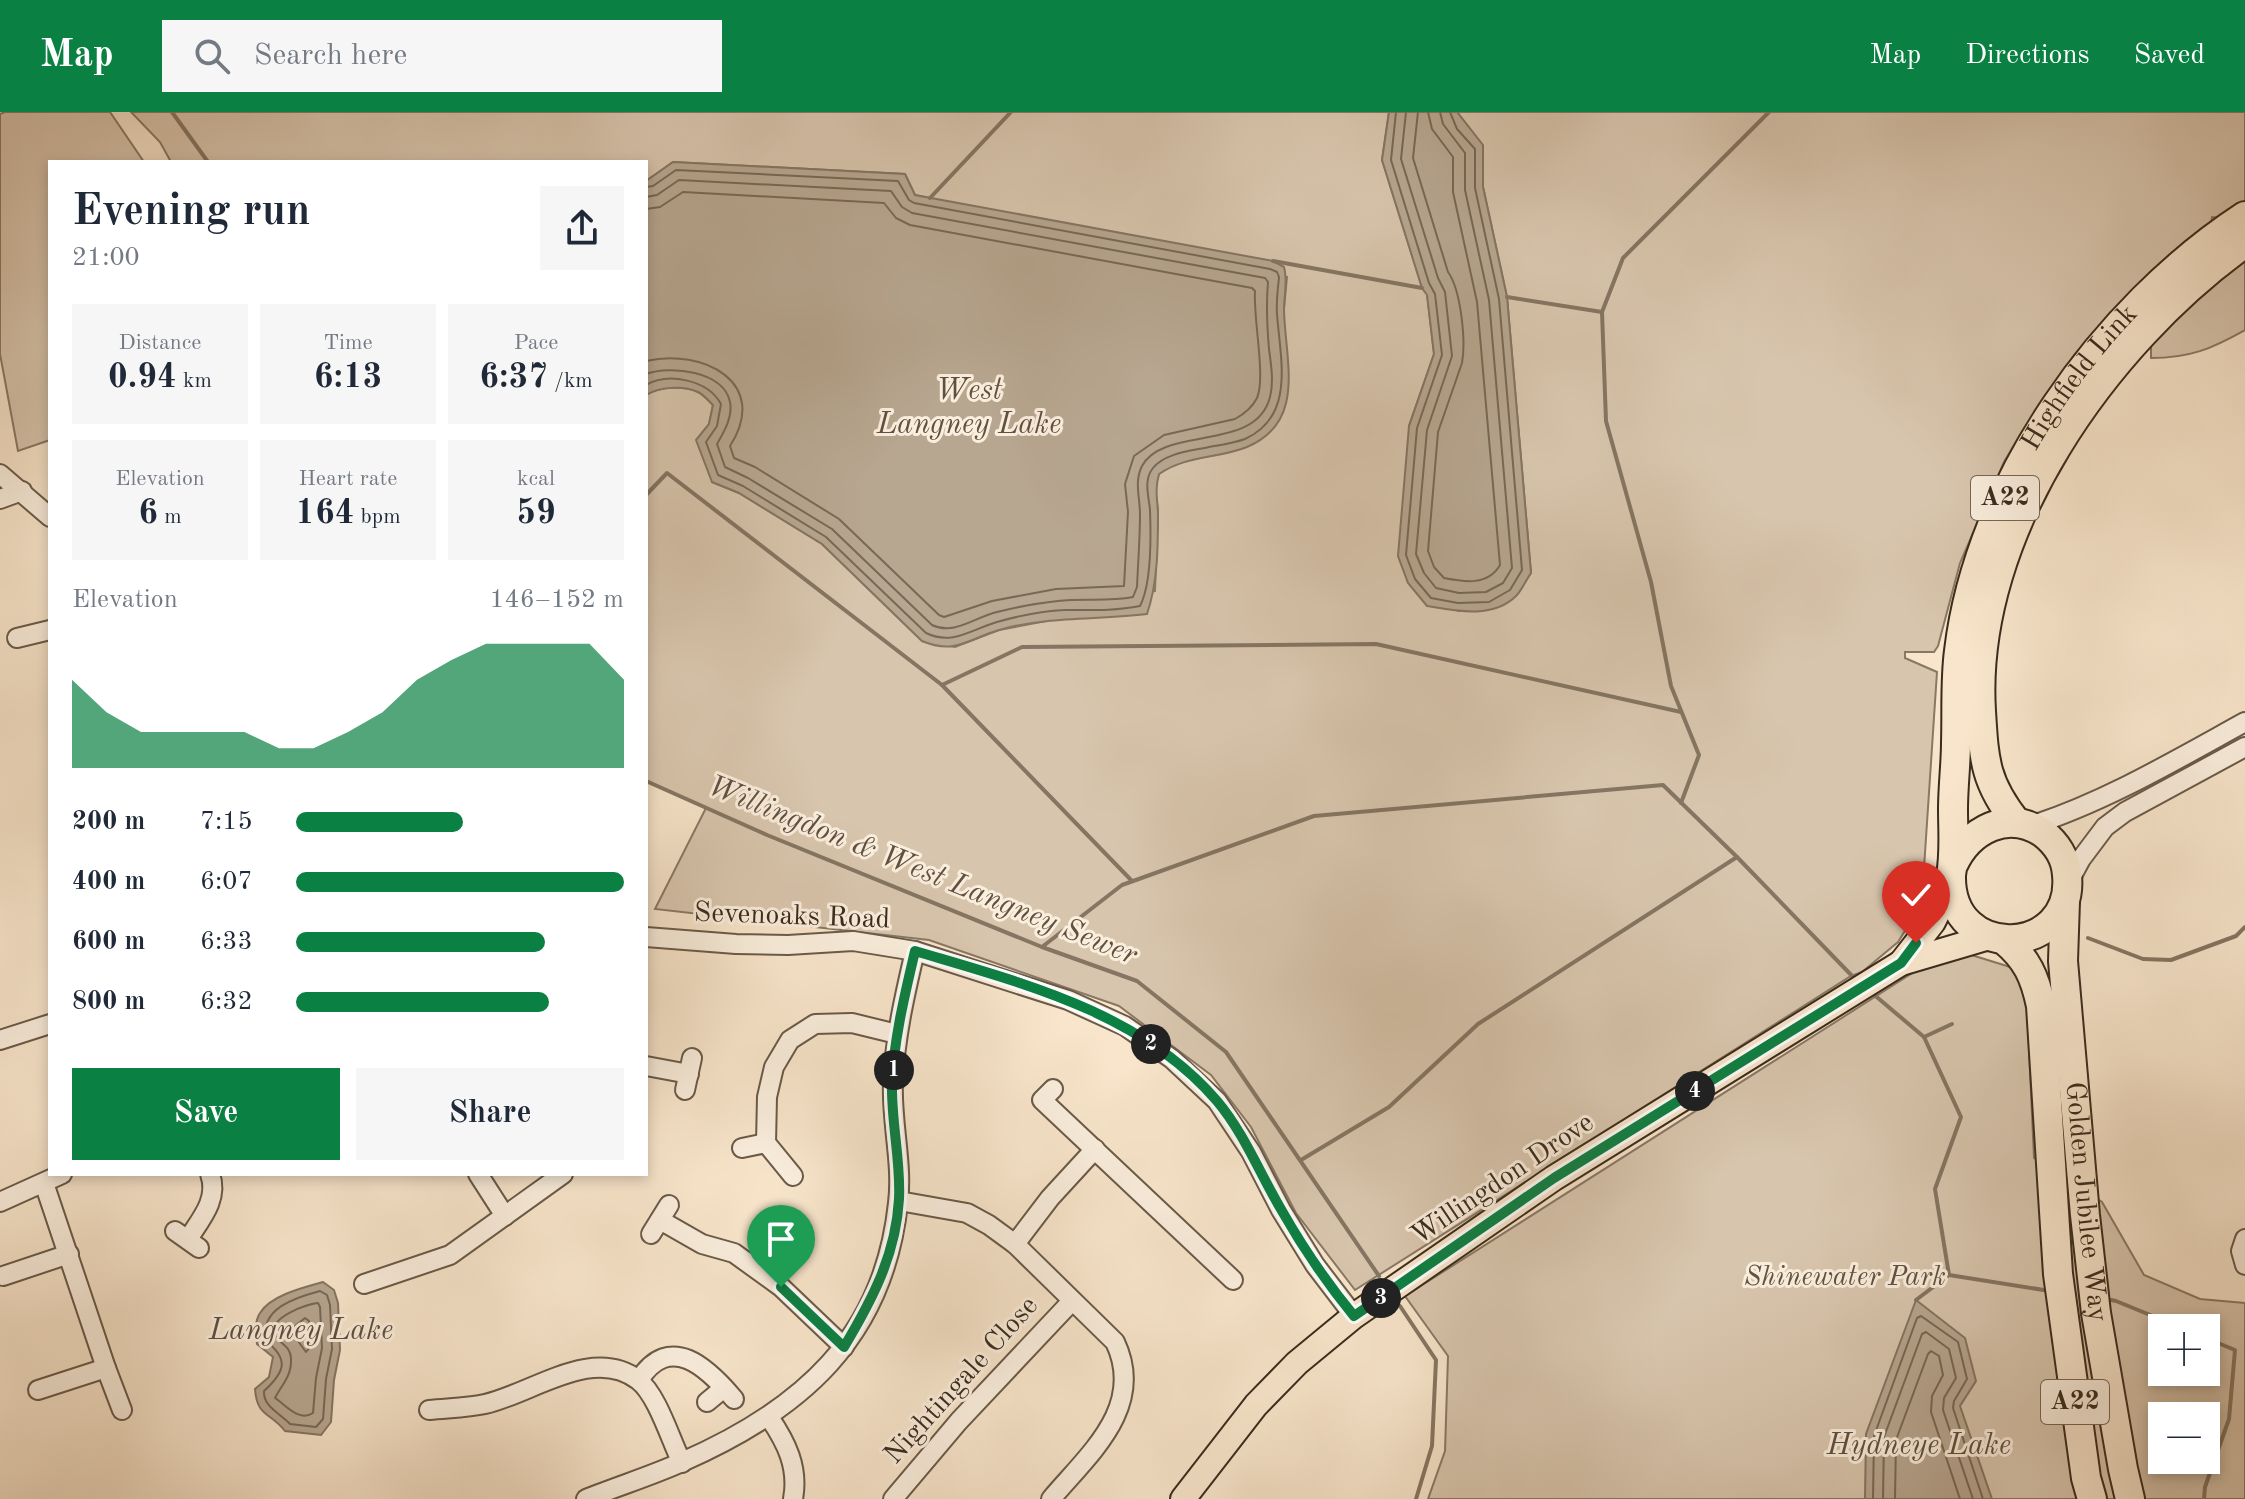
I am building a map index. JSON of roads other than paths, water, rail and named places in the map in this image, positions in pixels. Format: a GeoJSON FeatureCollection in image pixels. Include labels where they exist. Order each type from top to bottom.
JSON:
{"type":"FeatureCollection","features":[{"type":"Feature","properties":{"kind":"highway","name":"Highfield Link"},"geometry":{"type":"LineString","coordinates":[[1952,876],[1958,652],[1973,574],[1988,533],[2044,426],[2110,335],[2195,253],[2245,216]]}},
{"type":"Feature","properties":{"kind":"highway","name":"Highfield Link"},"geometry":{"type":"LineString","coordinates":[[2023,825],[1991,787],[1985,759],[1979,686],[1987,616],[2007,549],[2020,517],[2086,401],[2146,330],[2194,283],[2245,243]]}},
{"type":"Feature","properties":{"kind":"highway"},"geometry":{"type":"LineString","coordinates":[[2000,824],[2023,825],[2043,833],[2062,855],[2067,892],[2058,915],[2048,926],[2034,935],[1996,939],[1974,929],[1962,917],[1954,902],[1952,876],[1960,850],[1977,833],[2000,824]]}},
{"type":"Feature","properties":{"kind":"highway","name":"Golden Jubilee Way"},"geometry":{"type":"LineString","coordinates":[[2067,892],[2065,987],[2092,1280],[2130,1499]]}},
{"type":"Feature","properties":{"kind":"highway","name":"Golden Jubilee Way"},"geometry":{"type":"LineString","coordinates":[[1996,939],[2026,961],[2041,1006],[2061,1305],[2086,1478],[2092,1499]]}},
{"type":"Feature","properties":{"kind":"main road","name":"Willingdon Drove"},"geometry":{"type":"LineString","coordinates":[[1892,969],[1933,922],[1952,876]]}},
{"type":"Feature","properties":{"kind":"main road","name":"Willingdon Drove"},"geometry":{"type":"LineString","coordinates":[[1183,1499],[1256,1405],[1297,1363],[1354,1316],[1554,1178],[1892,969],[1996,939]]}},
{"type":"Feature","properties":{"kind":"street"},"geometry":{"type":"LineString","coordinates":[[0,474],[48,515]]}},
{"type":"Feature","properties":{"kind":"street"},"geometry":{"type":"LineString","coordinates":[[0,499],[22,491]]}},
{"type":"Feature","properties":{"kind":"street"},"geometry":{"type":"LineString","coordinates":[[17,638],[48,630]]}},
{"type":"Feature","properties":{"kind":"street"},"geometry":{"type":"LineString","coordinates":[[2023,825],[2085,804],[2245,722]]}},
{"type":"Feature","properties":{"kind":"street"},"geometry":{"type":"LineString","coordinates":[[2067,892],[2081,859],[2105,827],[2125,812],[2245,747]]}},
{"type":"Feature","properties":{"kind":"street","name":"Sevenoaks Road"},"geometry":{"type":"LineString","coordinates":[[648,937],[724,944],[788,945],[853,941],[915,951],[1068,1000],[1125,1026],[1172,1059],[1217,1101],[1251,1152],[1281,1210],[1315,1265],[1354,1316]]}},
{"type":"Feature","properties":{"kind":"street"},"geometry":{"type":"LineString","coordinates":[[595,1497],[682,1463],[769,1417],[814,1383],[844,1347],[873,1299],[887,1264],[899,1201],[892,1083],[897,1034],[915,951]]}},
{"type":"Feature","properties":{"kind":"street"},"geometry":{"type":"LineString","coordinates":[[793,1176],[766,1143],[767,1097],[774,1067],[790,1040],[815,1024],[852,1023],[897,1034]]}},
{"type":"Feature","properties":{"kind":"street"},"geometry":{"type":"LineString","coordinates":[[0,1040],[48,1025]]}},
{"type":"Feature","properties":{"kind":"street"},"geometry":{"type":"LineString","coordinates":[[648,1066],[689,1074]]}},
{"type":"Feature","properties":{"kind":"street"},"geometry":{"type":"LineString","coordinates":[[1053,1089],[1042,1100],[1233,1280]]}},
{"type":"Feature","properties":{"kind":"street"},"geometry":{"type":"LineString","coordinates":[[742,1148],[766,1143]]}},
{"type":"Feature","properties":{"kind":"street"},"geometry":{"type":"LineString","coordinates":[[1015,1244],[1050,1198],[1095,1149]]}},
{"type":"Feature","properties":{"kind":"street"},"geometry":{"type":"LineString","coordinates":[[0,1202],[58,1176]]}},
{"type":"Feature","properties":{"kind":"street"},"geometry":{"type":"LineString","coordinates":[[187,1239],[209,1207],[214,1186],[211,1176]]}},
{"type":"Feature","properties":{"kind":"street"},"geometry":{"type":"LineString","coordinates":[[479,1176],[505,1216]]}},
{"type":"Feature","properties":{"kind":"street"},"geometry":{"type":"LineString","coordinates":[[364,1284],[450,1255],[560,1176]]}},
{"type":"Feature","properties":{"kind":"street"},"geometry":{"type":"LineString","coordinates":[[44,1183],[122,1410]]}},
{"type":"Feature","properties":{"kind":"street"},"geometry":{"type":"LineString","coordinates":[[899,1201],[967,1213],[989,1225],[1015,1244],[1115,1342],[1121,1354],[1123,1400],[1114,1423],[1051,1499]]}},
{"type":"Feature","properties":{"kind":"street"},"geometry":{"type":"LineString","coordinates":[[660,1220],[702,1244],[734,1253],[781,1287],[844,1347]]}},
{"type":"Feature","properties":{"kind":"street"},"geometry":{"type":"LineString","coordinates":[[2245,1239],[2241,1254],[2245,1265]]}},
{"type":"Feature","properties":{"kind":"street"},"geometry":{"type":"LineString","coordinates":[[3,1276],[69,1254]]}},
{"type":"Feature","properties":{"kind":"street","name":"Nightingale Close"},"geometry":{"type":"LineString","coordinates":[[893,1499],[959,1421],[1072,1301]]}},
{"type":"Feature","properties":{"kind":"street"},"geometry":{"type":"LineString","coordinates":[[639,1380],[648,1367],[661,1358],[678,1356],[697,1364],[729,1393],[707,1402]]}},
{"type":"Feature","properties":{"kind":"street"},"geometry":{"type":"LineString","coordinates":[[429,1410],[485,1404],[567,1373],[595,1367],[620,1372],[639,1380],[652,1398],[682,1463]]}},
{"type":"Feature","properties":{"kind":"street"},"geometry":{"type":"LineString","coordinates":[[38,1390],[106,1368]]}},
{"type":"Feature","properties":{"kind":"street"},"geometry":{"type":"LineString","coordinates":[[769,1417],[783,1438],[793,1462],[793,1499]]}},
{"type":"Feature","properties":{"kind":"water"},"geometry":{"type":"Polygon","coordinates":[[[1389,112],[1457,112],[1483,145],[1483,187],[1507,297],[1531,573],[1516,596],[1485,611],[1427,606],[1408,583],[1398,556],[1409,426],[1434,354],[1427,295],[1422,288],[1382,160],[1389,112]]]}},
{"type":"Feature","properties":{"kind":"water","name":"West Langney Lake"},"geometry":{"type":"Polygon","coordinates":[[[673,162],[905,174],[915,195],[1273,261],[1284,267],[1286,278],[1284,310],[1289,369],[1285,406],[1278,422],[1266,436],[1247,447],[1180,463],[1159,474],[1157,564],[1147,614],[1035,622],[999,630],[953,646],[922,641],[822,544],[739,493],[712,482],[696,440],[709,424],[713,405],[704,396],[678,388],[648,394],[648,180],[673,162]]]}},
{"type":"Feature","properties":{"kind":"water","name":"Langney Lake"},"geometry":{"type":"Polygon","coordinates":[[[323,1282],[334,1290],[338,1303],[340,1350],[331,1422],[321,1435],[285,1431],[261,1410],[256,1398],[255,1389],[269,1377],[273,1357],[257,1344],[257,1320],[272,1301],[323,1282]]]}},
{"type":"Feature","properties":{"kind":"water","name":"Hydneye Lake"},"geometry":{"type":"Polygon","coordinates":[[[1916,1300],[1965,1338],[1976,1381],[1960,1406],[1992,1499],[1865,1499],[1866,1434],[1916,1300]]]}},
{"type":"Feature","properties":{"kind":"waterway","name":"Willingdon & West Langney Sewer"},"geometry":{"type":"LineString","coordinates":[[172,112],[207,160]]}},
{"type":"Feature","properties":{"kind":"waterway"},"geometry":{"type":"LineString","coordinates":[[930,198],[1011,112]]}},
{"type":"Feature","properties":{"kind":"waterway"},"geometry":{"type":"LineString","coordinates":[[1681,803],[1699,755],[1671,686],[1651,582],[1606,421],[1602,312],[1623,258],[1769,112]]}},
{"type":"Feature","properties":{"kind":"waterway"},"geometry":{"type":"LineString","coordinates":[[1273,261],[1422,288]]}},
{"type":"Feature","properties":{"kind":"waterway"},"geometry":{"type":"LineString","coordinates":[[1507,297],[1602,312]]}},
{"type":"Feature","properties":{"kind":"waterway"},"geometry":{"type":"LineString","coordinates":[[648,493],[667,473],[942,685],[1132,881]]}},
{"type":"Feature","properties":{"kind":"waterway"},"geometry":{"type":"LineString","coordinates":[[942,685],[1022,647],[1376,644],[1681,712]]}},
{"type":"Feature","properties":{"kind":"waterway","name":"Willingdon & West Langney Sewer"},"geometry":{"type":"LineString","coordinates":[[648,782],[767,835],[1042,947],[1137,981],[1226,1052],[1379,1276]]}},
{"type":"Feature","properties":{"kind":"waterway"},"geometry":{"type":"LineString","coordinates":[[1042,947],[1122,885],[1314,816],[1663,785],[1856,980]]}},
{"type":"Feature","properties":{"kind":"waterway"},"geometry":{"type":"LineString","coordinates":[[1301,1160],[1389,1107],[1478,1024],[1737,857]]}},
{"type":"Feature","properties":{"kind":"waterway"},"geometry":{"type":"LineString","coordinates":[[2088,938],[2143,959],[2171,960],[2236,936],[2245,927]]}},
{"type":"Feature","properties":{"kind":"waterway"},"geometry":{"type":"LineString","coordinates":[[1872,993],[1924,1037],[1961,1117],[1935,1189],[1949,1275]]}},
{"type":"Feature","properties":{"kind":"waterway"},"geometry":{"type":"LineString","coordinates":[[1924,1037],[1952,1024]]}},
{"type":"Feature","properties":{"kind":"waterway"},"geometry":{"type":"LineString","coordinates":[[1949,1275],[2050,1291]]}},
{"type":"Feature","properties":{"kind":"waterway"},"geometry":{"type":"LineString","coordinates":[[1916,1300],[1949,1275]]}},
{"type":"Feature","properties":{"kind":"waterway"},"geometry":{"type":"LineString","coordinates":[[2106,1299],[2148,1314]]}},
{"type":"Feature","properties":{"kind":"waterway","name":"Willingdon & West Langney Sewer"},"geometry":{"type":"LineString","coordinates":[[1400,1306],[1436,1360],[1432,1446],[1416,1499]]}},
{"type":"Feature","properties":{"kind":"waterway"},"geometry":{"type":"LineString","coordinates":[[2204,1499],[2205,1487],[2229,1419],[2235,1350],[2220,1344]]}},
{"type":"Feature","properties":{"kind":"park label","name":"Shinewater Park"},"geometry":{"type":"Point","coordinates":[1845,1278]}}]}
